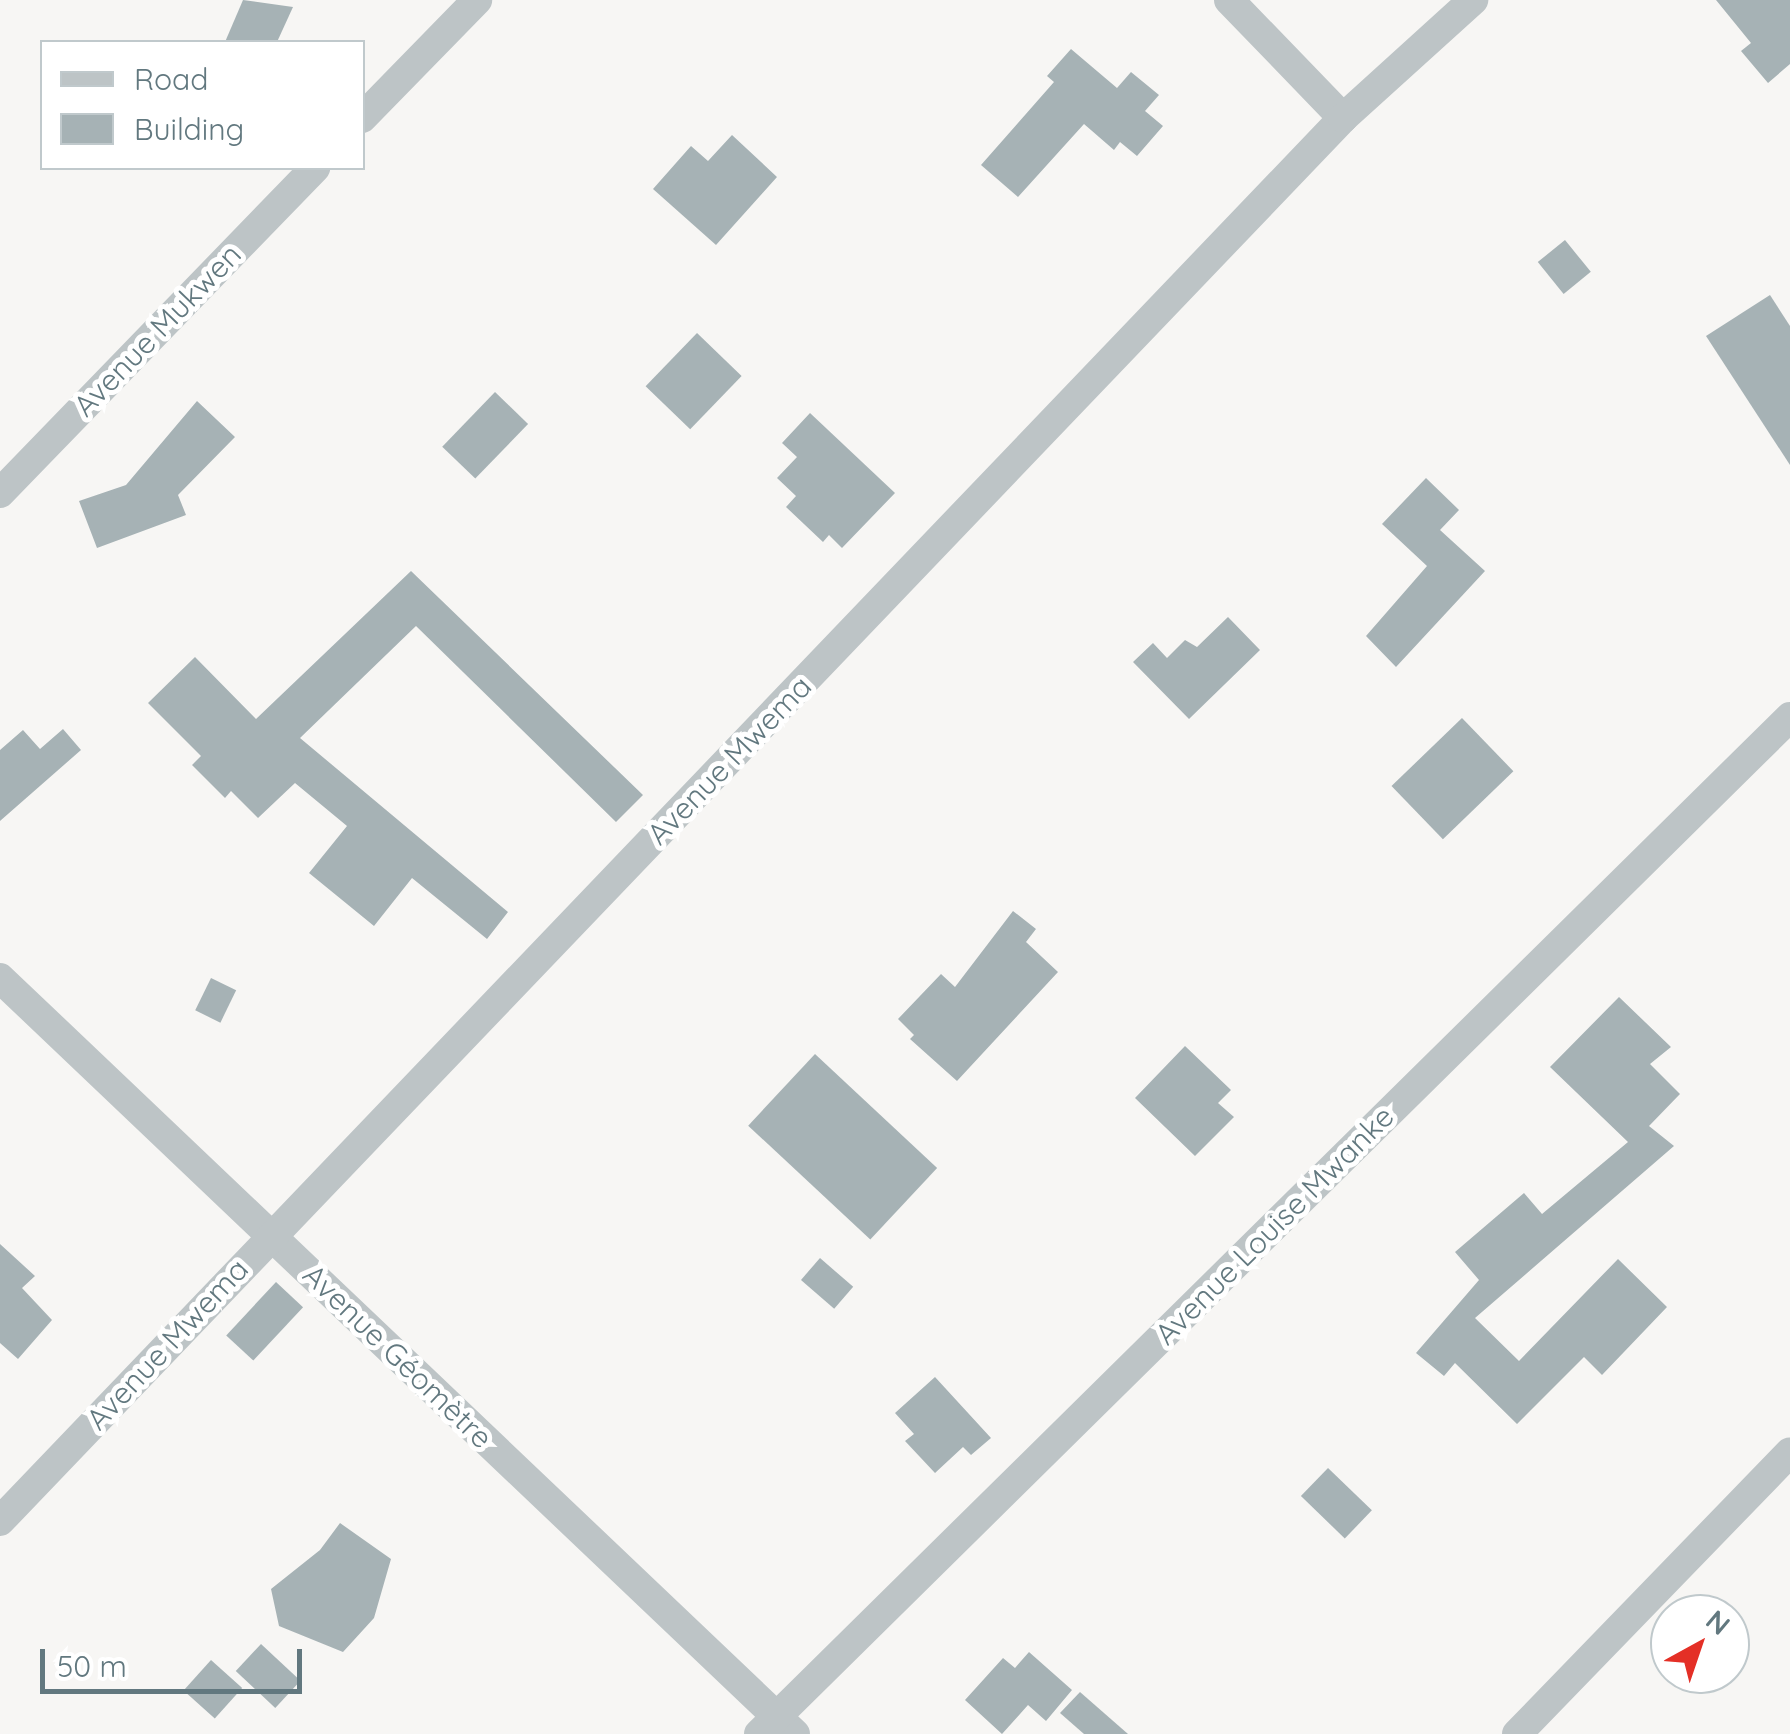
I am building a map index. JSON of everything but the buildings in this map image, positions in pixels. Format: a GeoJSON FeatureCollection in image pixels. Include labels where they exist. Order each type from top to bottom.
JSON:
{"type":"FeatureCollection","features":[{"type":"Feature","properties":{"kind":"street"},"geometry":{"type":"LineString","coordinates":[[365,115],[477,0]]}},
{"type":"Feature","properties":{"kind":"street"},"geometry":{"type":"LineString","coordinates":[[1229,0],[1343,118]]}},
{"type":"Feature","properties":{"kind":"street","name":"Avenue Mwema"},"geometry":{"type":"LineString","coordinates":[[0,1521],[1343,118],[1472,0]]}},
{"type":"Feature","properties":{"kind":"street","name":"Avenue Mukwen"},"geometry":{"type":"LineString","coordinates":[[0,492],[312,170]]}},
{"type":"Feature","properties":{"kind":"street","name":"Avenue Louise Mwanke"},"geometry":{"type":"LineString","coordinates":[[777,1728],[1790,718]]}},
{"type":"Feature","properties":{"kind":"street","name":"Avenue Géomètre"},"geometry":{"type":"LineString","coordinates":[[0,978],[777,1728]]}},
{"type":"Feature","properties":{"kind":"street"},"geometry":{"type":"LineString","coordinates":[[1516,1734],[1790,1452]]}}]}
